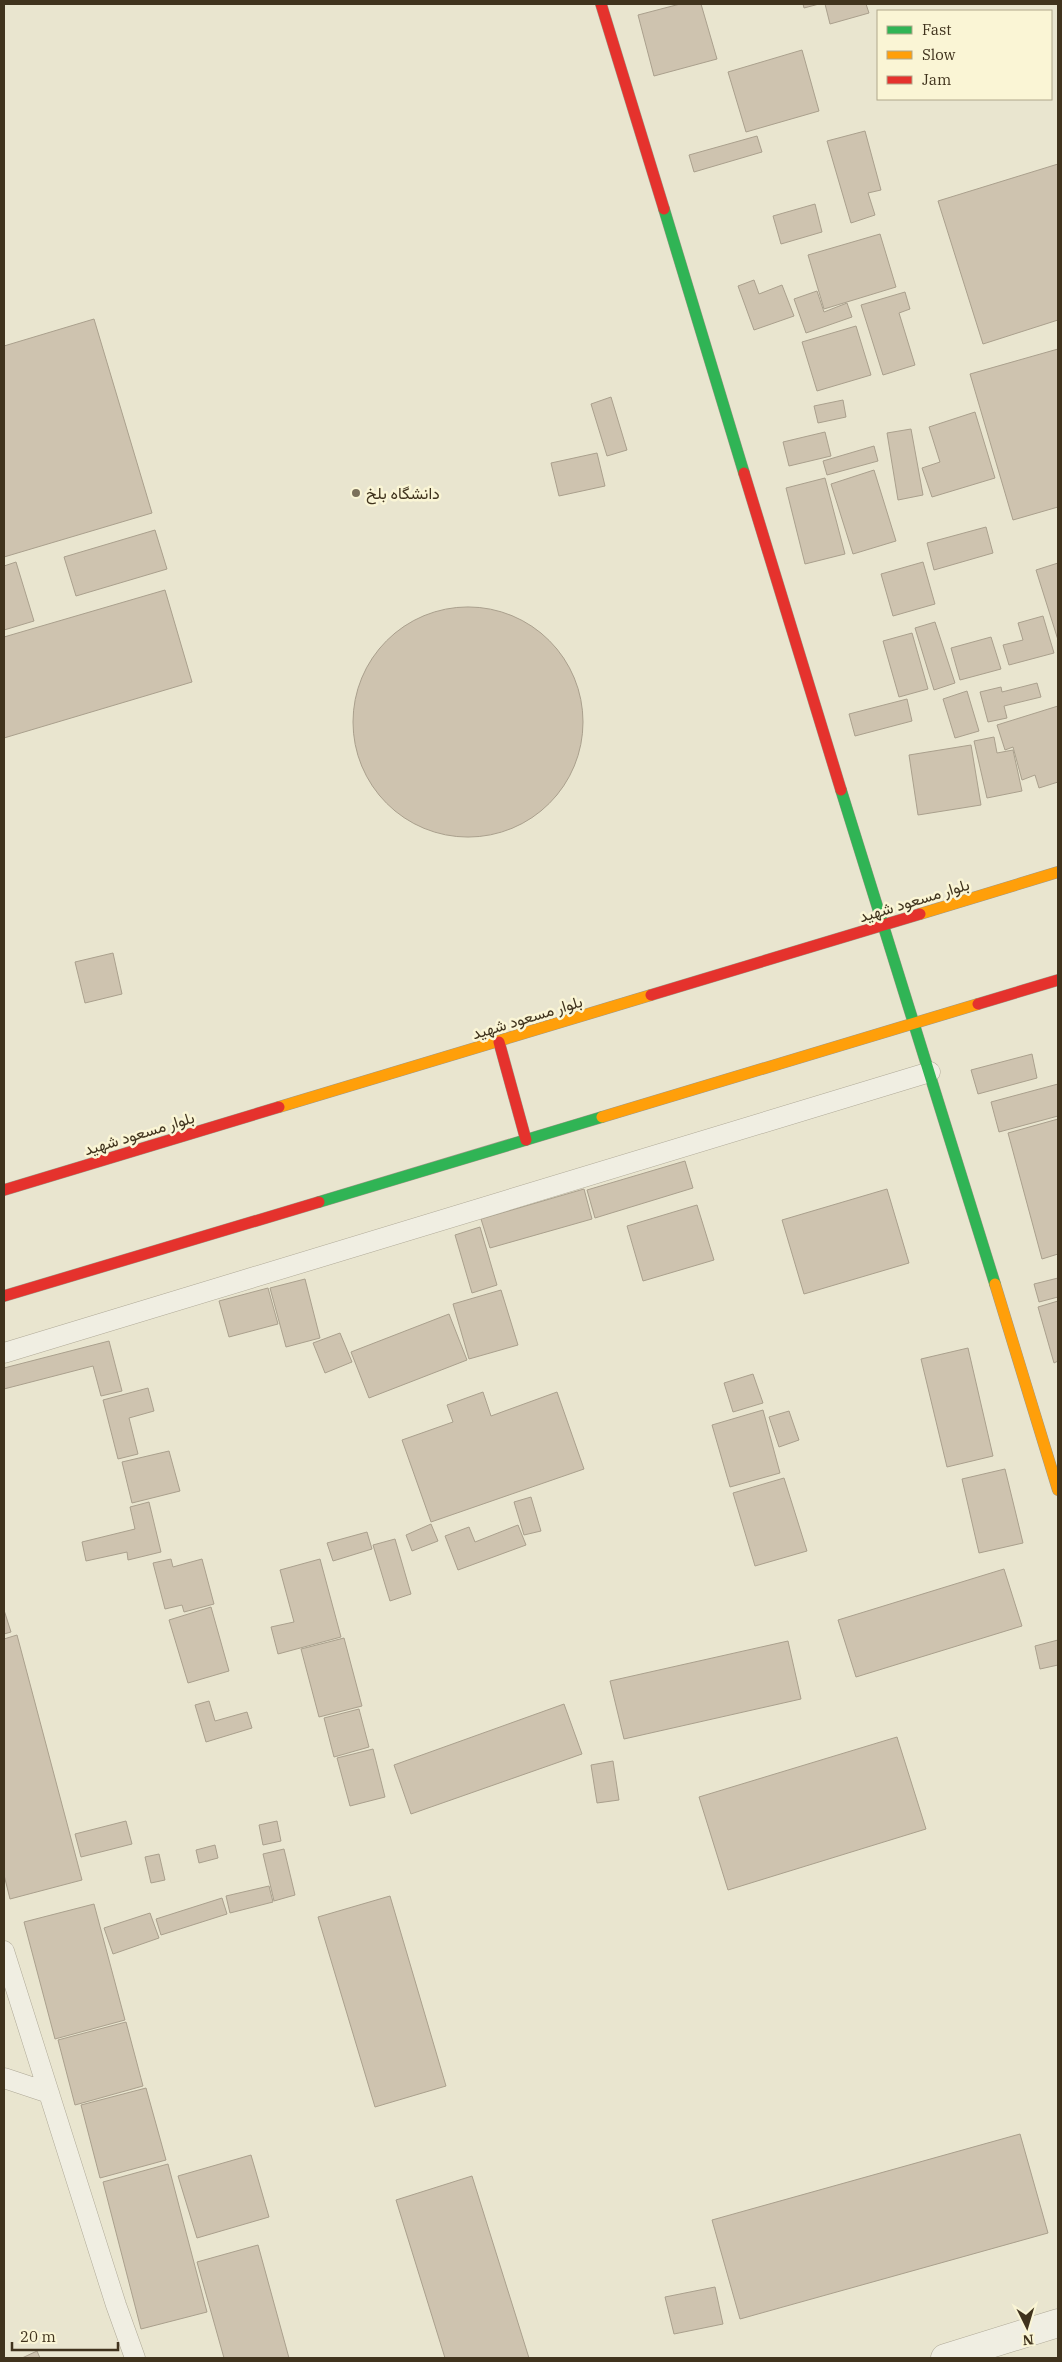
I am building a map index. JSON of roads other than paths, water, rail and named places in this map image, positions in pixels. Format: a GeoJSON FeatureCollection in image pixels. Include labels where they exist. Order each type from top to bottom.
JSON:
{"type":"FeatureCollection","features":[{"type":"Feature","properties":{"kind":"main road"},"geometry":{"type":"LineString","coordinates":[[601,4],[1058,1490]]}},
{"type":"Feature","properties":{"kind":"main road","name":"بلوار مسعود شهید"},"geometry":{"type":"LineString","coordinates":[[4,1190],[1058,872]]}},
{"type":"Feature","properties":{"kind":"main road"},"geometry":{"type":"LineString","coordinates":[[4,1296],[1058,980]]}},
{"type":"Feature","properties":{"kind":"main road"},"geometry":{"type":"LineString","coordinates":[[499,1042],[526,1140]]}},
{"type":"Feature","properties":{"kind":"street"},"geometry":{"type":"LineString","coordinates":[[945,2358],[1058,2323]]}},
{"type":"Feature","properties":{"kind":"lane"},"geometry":{"type":"LineString","coordinates":[[4,1353],[930,1072]]}},
{"type":"Feature","properties":{"kind":"lane"},"geometry":{"type":"LineString","coordinates":[[4,1952],[116,2305],[135,2358]]}},
{"type":"Feature","properties":{"kind":"lane"},"geometry":{"type":"LineString","coordinates":[[4,2078],[49,2093]]}},
{"type":"Feature","properties":{"kind":"place","name":"دانشگاه بلخ"},"geometry":{"type":"Point","coordinates":[356,493]}}]}
